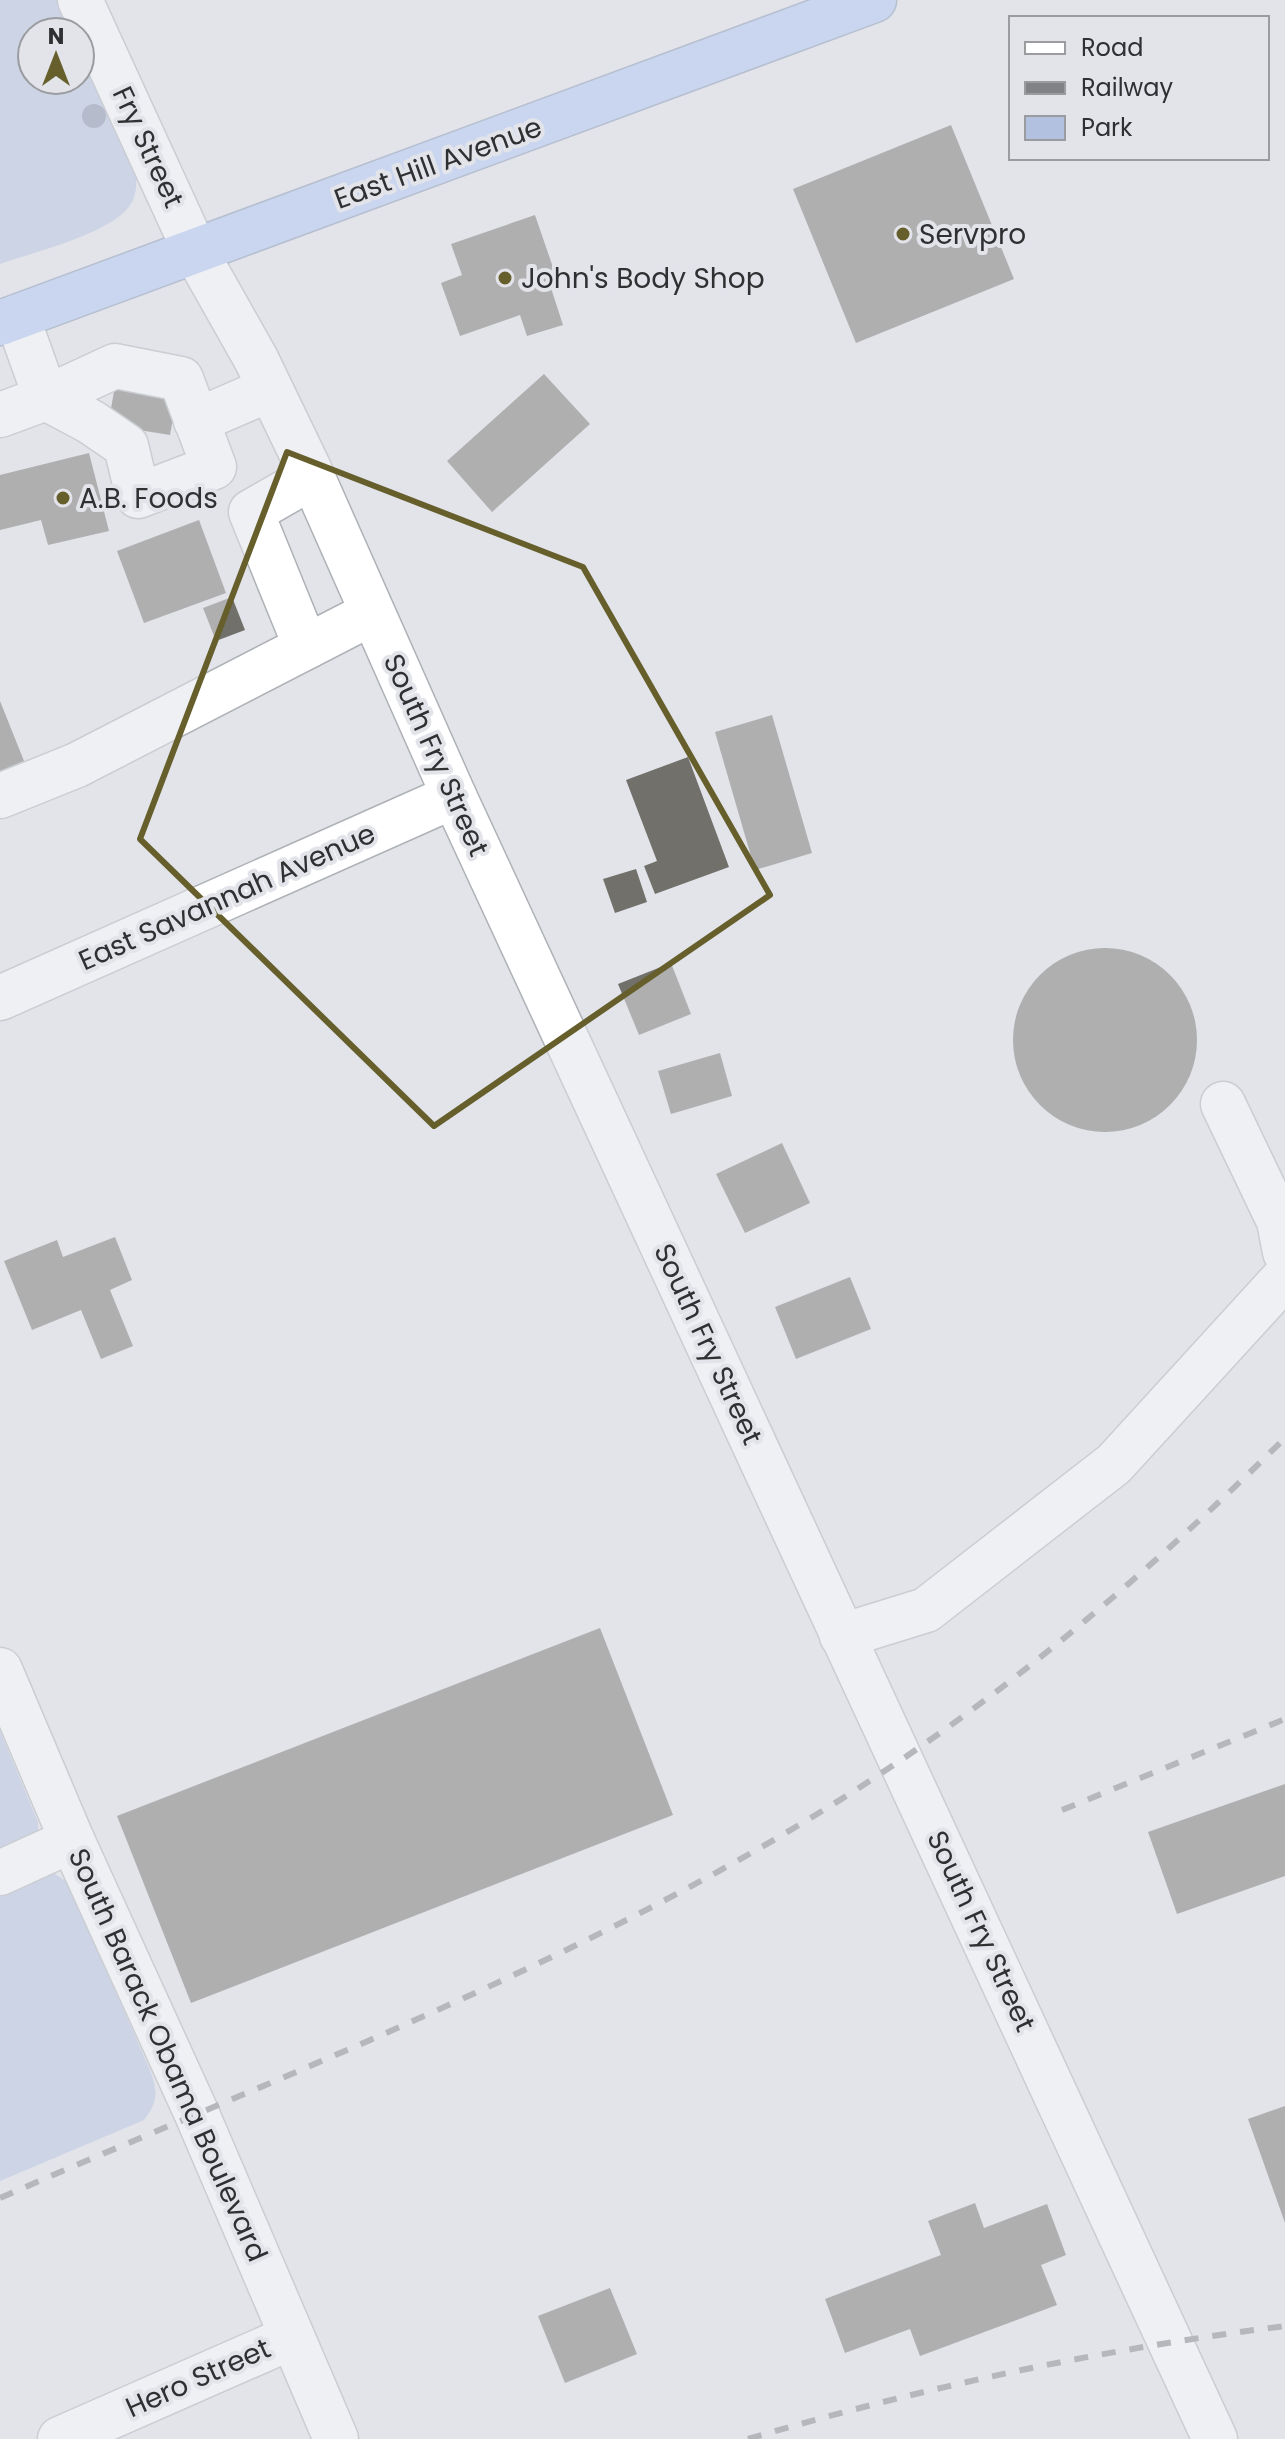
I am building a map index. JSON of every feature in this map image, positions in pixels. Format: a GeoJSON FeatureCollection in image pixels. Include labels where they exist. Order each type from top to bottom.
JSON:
{"type":"FeatureCollection","features":[{"type":"Feature","properties":{"kind":"highway","name":"East Hill Avenue"},"geometry":{"type":"LineString","coordinates":[[8,320],[831,7],[874,0]]}},
{"type":"Feature","properties":{"kind":"street","name":"Fry Street"},"geometry":{"type":"LineString","coordinates":[[80,0],[195,251]]}},
{"type":"Feature","properties":{"kind":"street","name":"South Fry Street"},"geometry":{"type":"LineString","coordinates":[[195,251],[270,389],[312,477],[454,796],[1215,2439]]}},
{"type":"Feature","properties":{"kind":"street"},"geometry":{"type":"LineString","coordinates":[[0,415],[46,398],[115,366],[181,379],[214,467],[138,496],[126,446],[46,398],[8,320]]}},
{"type":"Feature","properties":{"kind":"street"},"geometry":{"type":"LineString","coordinates":[[196,421],[270,389]]}},
{"type":"Feature","properties":{"kind":"street"},"geometry":{"type":"LineString","coordinates":[[306,647],[251,512],[312,477]]}},
{"type":"Feature","properties":{"kind":"street"},"geometry":{"type":"LineString","coordinates":[[0,796],[77,765],[372,613]]}},
{"type":"Feature","properties":{"kind":"street","name":"East Savannah Avenue"},"geometry":{"type":"LineString","coordinates":[[0,998],[454,796]]}},
{"type":"Feature","properties":{"kind":"street"},"geometry":{"type":"LineString","coordinates":[[1223,1104],[1279,1221],[1285,1252]]}},
{"type":"Feature","properties":{"kind":"street"},"geometry":{"type":"LineString","coordinates":[[842,1636],[926,1610],[1114,1464],[1285,1277]]}},
{"type":"Feature","properties":{"kind":"street","name":"South Barack Obama Boulevard"},"geometry":{"type":"LineString","coordinates":[[0,1670],[72,1840],[196,2112],[336,2439]]}},
{"type":"Feature","properties":{"kind":"street"},"geometry":{"type":"LineString","coordinates":[[0,1873],[72,1840]]}},
{"type":"Feature","properties":{"kind":"street","name":"Hero Street"},"geometry":{"type":"LineString","coordinates":[[60,2439],[292,2337]]}},
{"type":"Feature","properties":{"kind":"highlighted area"},"geometry":{"type":"Polygon","coordinates":[[[287,452],[583,567],[770,895],[434,1126],[140,839],[287,452]]]}},
{"type":"Feature","properties":{"kind":"green space"},"geometry":{"type":"Polygon","coordinates":[[[0,0],[58,0],[65,16],[16,16],[16,96],[96,96],[96,82],[136,166],[135,193],[123,213],[92,232],[0,264],[0,0]]]}},
{"type":"Feature","properties":{"kind":"green space"},"geometry":{"type":"Polygon","coordinates":[[[0,1731],[38,1822],[38,1834],[0,1853],[0,1731]]]}},
{"type":"Feature","properties":{"kind":"green space"},"geometry":{"type":"Polygon","coordinates":[[[52,1872],[67,1882],[150,2070],[155,2096],[144,2120],[0,2181],[0,1890],[52,1872]]]}},
{"type":"Feature","properties":{"kind":"building","name":"Servpro"},"geometry":{"type":"Polygon","coordinates":[[[951,125],[1014,279],[856,343],[793,189],[951,125]]]}},
{"type":"Feature","properties":{"kind":"building","name":"John's Body Shop"},"geometry":{"type":"Polygon","coordinates":[[[535,215],[558,282],[550,285],[563,325],[527,336],[520,315],[460,336],[441,283],[462,275],[451,244],[535,215]]]}},
{"type":"Feature","properties":{"kind":"building"},"geometry":{"type":"Polygon","coordinates":[[[544,374],[590,424],[492,512],[447,461],[544,374]]]}},
{"type":"Feature","properties":{"kind":"building","name":"A.B. Foods"},"geometry":{"type":"Polygon","coordinates":[[[115,386],[177,396],[170,435],[108,425],[115,386]]]}},
{"type":"Feature","properties":{"kind":"building"},"geometry":{"type":"Polygon","coordinates":[[[89,453],[109,531],[48,545],[41,520],[0,530],[0,475],[89,453]]]}},
{"type":"Feature","properties":{"kind":"building"},"geometry":{"type":"Polygon","coordinates":[[[199,520],[226,593],[144,623],[117,551],[199,520]]]}},
{"type":"Feature","properties":{"kind":"building"},"geometry":{"type":"Polygon","coordinates":[[[232,597],[245,630],[216,641],[203,608],[232,597]]]}},
{"type":"Feature","properties":{"kind":"building"},"geometry":{"type":"Polygon","coordinates":[[[0,701],[24,761],[0,771],[0,701]]]}},
{"type":"Feature","properties":{"kind":"building"},"geometry":{"type":"Polygon","coordinates":[[[772,715],[812,853],[755,870],[715,732],[772,715]]]}},
{"type":"Feature","properties":{"kind":"building"},"geometry":{"type":"Polygon","coordinates":[[[688,757],[729,867],[655,894],[644,866],[657,861],[626,780],[688,757]]]}},
{"type":"Feature","properties":{"kind":"building"},"geometry":{"type":"Polygon","coordinates":[[[636,869],[647,902],[615,913],[603,879],[636,869]]]}},
{"type":"Feature","properties":{"kind":"building"},"geometry":{"type":"Polygon","coordinates":[[[1105,948],[1140,955],[1170,975],[1190,1005],[1197,1040],[1190,1075],[1170,1105],[1140,1125],[1105,1132],[1070,1125],[1040,1105],[1020,1075],[1013,1040],[1020,1005],[1040,975],[1070,955],[1105,948]]]}},
{"type":"Feature","properties":{"kind":"building"},"geometry":{"type":"Polygon","coordinates":[[[671,963],[691,1014],[639,1035],[618,984],[671,963]]]}},
{"type":"Feature","properties":{"kind":"building"},"geometry":{"type":"Polygon","coordinates":[[[720,1053],[732,1096],[671,1114],[658,1071],[720,1053]]]}},
{"type":"Feature","properties":{"kind":"building"},"geometry":{"type":"Polygon","coordinates":[[[782,1143],[810,1203],[745,1233],[716,1174],[782,1143]]]}},
{"type":"Feature","properties":{"kind":"building"},"geometry":{"type":"Polygon","coordinates":[[[115,1237],[132,1280],[110,1290],[133,1346],[101,1359],[81,1310],[32,1330],[4,1261],[57,1240],[63,1257],[115,1237]]]}},
{"type":"Feature","properties":{"kind":"building"},"geometry":{"type":"Polygon","coordinates":[[[850,1277],[871,1329],[796,1359],[775,1307],[850,1277]]]}},
{"type":"Feature","properties":{"kind":"building"},"geometry":{"type":"Polygon","coordinates":[[[600,1628],[673,1815],[191,2003],[117,1816],[600,1628]]]}},
{"type":"Feature","properties":{"kind":"building"},"geometry":{"type":"Polygon","coordinates":[[[1285,1784],[1285,1876],[1177,1914],[1148,1832],[1285,1784]]]}},
{"type":"Feature","properties":{"kind":"building"},"geometry":{"type":"Polygon","coordinates":[[[1285,2106],[1285,2223],[1248,2119],[1285,2106]]]}},
{"type":"Feature","properties":{"kind":"building"},"geometry":{"type":"Polygon","coordinates":[[[975,2203],[984,2228],[1047,2204],[1066,2255],[1041,2265],[1057,2305],[920,2356],[910,2329],[845,2353],[825,2299],[941,2255],[928,2221],[975,2203]]]}},
{"type":"Feature","properties":{"kind":"building"},"geometry":{"type":"Polygon","coordinates":[[[610,2288],[637,2354],[565,2383],[538,2316],[610,2288]]]}},
{"type":"Feature","properties":{"kind":"railway"},"geometry":{"type":"LineString","coordinates":[[0,2198],[421,2018],[525,1970],[729,1866],[889,1768],[1009,1682],[1123,1589],[1285,1438]]}},
{"type":"Feature","properties":{"kind":"railway"},"geometry":{"type":"LineString","coordinates":[[1062,1810],[1285,1719]]}},
{"type":"Feature","properties":{"kind":"railway"},"geometry":{"type":"LineString","coordinates":[[748,2439],[947,2386],[1149,2346],[1285,2326]]}},
{"type":"Feature","properties":{"kind":"place","name":"Servpro"},"geometry":{"type":"Point","coordinates":[903,234]}},
{"type":"Feature","properties":{"kind":"place","name":"John's Body Shop"},"geometry":{"type":"Point","coordinates":[505,278]}},
{"type":"Feature","properties":{"kind":"place","name":"A.B. Foods"},"geometry":{"type":"Point","coordinates":[63,498]}}]}
